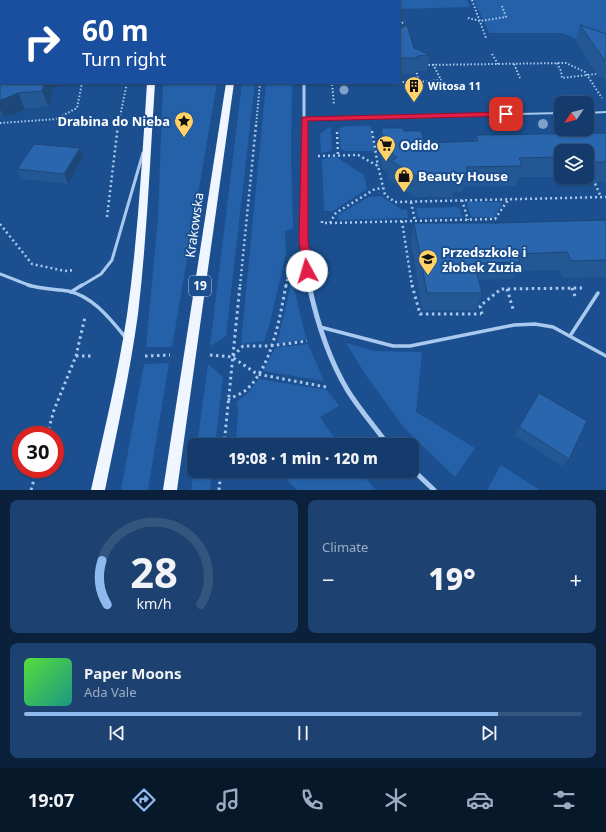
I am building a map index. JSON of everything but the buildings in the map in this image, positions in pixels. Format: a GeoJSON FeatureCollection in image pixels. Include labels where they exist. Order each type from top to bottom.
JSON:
{"type":"FeatureCollection","features":[{"type":"Feature","properties":{"kind":"main road"},"geometry":{"type":"LineString","coordinates":[[98,490],[118,397],[128,340],[137,262],[151,84]]}},
{"type":"Feature","properties":{"kind":"main road","name":"Krakowska"},"geometry":{"type":"LineString","coordinates":[[170,490],[230,84]]}},
{"type":"Feature","properties":{"kind":"street"},"geometry":{"type":"LineString","coordinates":[[304,84],[304,240],[309,286],[322,337],[332,360],[348,391],[383,438]]}},
{"type":"Feature","properties":{"kind":"street"},"geometry":{"type":"LineString","coordinates":[[419,476],[434,490]]}},
{"type":"Feature","properties":{"kind":"lane"},"geometry":{"type":"LineString","coordinates":[[594,113],[606,112]]}},
{"type":"Feature","properties":{"kind":"lane"},"geometry":{"type":"LineString","coordinates":[[305,119],[554,113]]}},
{"type":"Feature","properties":{"kind":"lane"},"geometry":{"type":"LineString","coordinates":[[71,292],[101,274],[112,260],[147,140]]}},
{"type":"Feature","properties":{"kind":"lane"},"geometry":{"type":"LineString","coordinates":[[0,274],[14,281],[38,288],[71,292],[98,306],[128,340]]}},
{"type":"Feature","properties":{"kind":"lane"},"geometry":{"type":"LineString","coordinates":[[570,336],[598,293]]}},
{"type":"Feature","properties":{"kind":"lane"},"geometry":{"type":"LineString","coordinates":[[320,327],[393,346],[410,346],[514,324],[535,324],[553,327],[606,356]]}},
{"type":"Feature","properties":{"kind":"path"},"geometry":{"type":"LineString","coordinates":[[472,0],[486,38]]}},
{"type":"Feature","properties":{"kind":"path"},"geometry":{"type":"LineString","coordinates":[[468,18],[480,22],[506,17],[502,6]]}},
{"type":"Feature","properties":{"kind":"path"},"geometry":{"type":"LineString","coordinates":[[400,24],[405,21]]}},
{"type":"Feature","properties":{"kind":"path"},"geometry":{"type":"LineString","coordinates":[[492,54],[498,64]]}},
{"type":"Feature","properties":{"kind":"path"},"geometry":{"type":"LineString","coordinates":[[557,63],[561,71],[562,78],[596,74]]}},
{"type":"Feature","properties":{"kind":"path"},"geometry":{"type":"LineString","coordinates":[[419,82],[416,70],[424,65],[566,63],[585,72],[601,97]]}},
{"type":"Feature","properties":{"kind":"path"},"geometry":{"type":"LineString","coordinates":[[400,82],[441,80],[433,64]]}},
{"type":"Feature","properties":{"kind":"path"},"geometry":{"type":"LineString","coordinates":[[513,64],[520,78]]}},
{"type":"Feature","properties":{"kind":"path"},"geometry":{"type":"LineString","coordinates":[[0,122],[56,119],[77,108],[82,84]]}},
{"type":"Feature","properties":{"kind":"path"},"geometry":{"type":"LineString","coordinates":[[225,438],[260,84]]}},
{"type":"Feature","properties":{"kind":"path"},"geometry":{"type":"LineString","coordinates":[[370,117],[378,166],[385,195],[395,202],[606,197]]}},
{"type":"Feature","properties":{"kind":"path"},"geometry":{"type":"LineString","coordinates":[[305,156],[358,155],[378,166]]}},
{"type":"Feature","properties":{"kind":"path"},"geometry":{"type":"LineString","coordinates":[[319,156],[320,163]]}},
{"type":"Feature","properties":{"kind":"path"},"geometry":{"type":"LineString","coordinates":[[594,182],[601,197]]}},
{"type":"Feature","properties":{"kind":"path"},"geometry":{"type":"LineString","coordinates":[[330,223],[335,214],[339,211],[376,189],[383,188]]}},
{"type":"Feature","properties":{"kind":"path"},"geometry":{"type":"LineString","coordinates":[[321,215],[322,223],[495,219],[508,199]]}},
{"type":"Feature","properties":{"kind":"path"},"geometry":{"type":"LineString","coordinates":[[462,200],[468,220]]}},
{"type":"Feature","properties":{"kind":"path"},"geometry":{"type":"LineString","coordinates":[[411,201],[415,221]]}},
{"type":"Feature","properties":{"kind":"path"},"geometry":{"type":"LineString","coordinates":[[402,221],[410,278],[420,314],[483,314],[480,306],[501,288],[587,288]]}},
{"type":"Feature","properties":{"kind":"path"},"geometry":{"type":"LineString","coordinates":[[0,224],[32,264],[64,271],[79,270]]}},
{"type":"Feature","properties":{"kind":"path"},"geometry":{"type":"LineString","coordinates":[[228,400],[246,389],[257,374],[275,333],[294,249],[304,240]]}},
{"type":"Feature","properties":{"kind":"path"},"geometry":{"type":"LineString","coordinates":[[507,288],[512,306]]}},
{"type":"Feature","properties":{"kind":"path"},"geometry":{"type":"LineString","coordinates":[[572,288],[576,297]]}},
{"type":"Feature","properties":{"kind":"path"},"geometry":{"type":"LineString","coordinates":[[232,357],[243,346],[270,346],[309,341],[322,337]]}},
{"type":"Feature","properties":{"kind":"path"},"geometry":{"type":"LineString","coordinates":[[144,356],[171,355]]}},
{"type":"Feature","properties":{"kind":"path"},"geometry":{"type":"LineString","coordinates":[[209,355],[232,357],[257,374],[348,391]]}},
{"type":"Feature","properties":{"kind":"path"},"geometry":{"type":"LineString","coordinates":[[76,356],[92,356]]}},
{"type":"Feature","properties":{"kind":"path"},"geometry":{"type":"LineString","coordinates":[[31,490],[34,478]]}},
{"type":"Feature","properties":{"kind":"path"},"geometry":{"type":"LineString","coordinates":[[219,490],[220,478]]}},
{"type":"Feature","properties":{"kind":"shaded area"},"geometry":{"type":"Polygon","coordinates":[[[400,0],[467,0],[470,7],[400,9],[400,0]]]}},
{"type":"Feature","properties":{"kind":"shaded area"},"geometry":{"type":"Polygon","coordinates":[[[474,0],[606,0],[606,51],[562,33],[489,33],[474,0]]]}},
{"type":"Feature","properties":{"kind":"shaded area"},"geometry":{"type":"Polygon","coordinates":[[[163,84],[217,84],[172,347],[146,347],[158,218],[163,84]]]}},
{"type":"Feature","properties":{"kind":"shaded area"},"geometry":{"type":"Polygon","coordinates":[[[242,84],[255,84],[226,336],[210,346],[242,84]]]}},
{"type":"Feature","properties":{"kind":"shaded area"},"geometry":{"type":"Polygon","coordinates":[[[266,84],[292,84],[291,152],[293,229],[285,231],[286,253],[269,327],[264,341],[241,344],[266,84]]]}},
{"type":"Feature","properties":{"kind":"shaded area"},"geometry":{"type":"Polygon","coordinates":[[[331,126],[332,151],[321,153],[320,134],[331,126]]]}},
{"type":"Feature","properties":{"kind":"shaded area"},"geometry":{"type":"Polygon","coordinates":[[[345,126],[371,126],[374,151],[345,151],[341,149],[339,129],[345,126]]]}},
{"type":"Feature","properties":{"kind":"shaded area"},"geometry":{"type":"Polygon","coordinates":[[[335,156],[364,175],[367,189],[333,211],[324,211],[322,159],[335,156]]]}},
{"type":"Feature","properties":{"kind":"shaded area"},"geometry":{"type":"Polygon","coordinates":[[[381,196],[402,210],[407,210],[408,218],[338,220],[338,215],[369,197],[381,196]]]}},
{"type":"Feature","properties":{"kind":"shaded area"},"geometry":{"type":"Polygon","coordinates":[[[468,202],[502,203],[494,217],[471,217],[467,205],[468,202]]]}},
{"type":"Feature","properties":{"kind":"shaded area"},"geometry":{"type":"Polygon","coordinates":[[[456,207],[460,209],[462,217],[418,218],[416,210],[417,208],[456,207]]]}},
{"type":"Feature","properties":{"kind":"shaded area"},"geometry":{"type":"Polygon","coordinates":[[[292,279],[306,339],[277,344],[292,279]]]}},
{"type":"Feature","properties":{"kind":"shaded area"},"geometry":{"type":"Polygon","coordinates":[[[346,343],[374,351],[422,352],[416,412],[475,448],[455,477],[419,442],[419,438],[414,438],[405,429],[365,374],[346,343]]]}},
{"type":"Feature","properties":{"kind":"shaded area"},"geometry":{"type":"Polygon","coordinates":[[[308,344],[324,381],[263,371],[275,348],[308,344]]]}},
{"type":"Feature","properties":{"kind":"shaded area"},"geometry":{"type":"Polygon","coordinates":[[[169,363],[148,490],[121,490],[144,364],[169,363]]]}},
{"type":"Feature","properties":{"kind":"shaded area"},"geometry":{"type":"Polygon","coordinates":[[[208,364],[223,377],[216,438],[198,438],[208,364]]]}},
{"type":"Feature","properties":{"kind":"shaded area"},"geometry":{"type":"Polygon","coordinates":[[[259,379],[327,390],[339,406],[320,417],[334,438],[236,438],[238,408],[236,402],[247,394],[259,379]]]}},
{"type":"Feature","properties":{"kind":"shaded area"},"geometry":{"type":"Polygon","coordinates":[[[501,465],[540,490],[487,490],[501,465]]]}},
{"type":"Feature","properties":{"kind":"shaded area"},"geometry":{"type":"Polygon","coordinates":[[[193,478],[211,478],[210,490],[191,490],[193,478]]]}},
{"type":"Feature","properties":{"kind":"shaded area"},"geometry":{"type":"Polygon","coordinates":[[[285,478],[365,478],[376,490],[297,490],[285,478]]]}},
{"type":"Feature","properties":{"kind":"place","name":"Witosa 11"},"geometry":{"type":"Point","coordinates":[414,103]}},
{"type":"Feature","properties":{"kind":"place","name":"Drabina do Nieba"},"geometry":{"type":"Point","coordinates":[184,138]}},
{"type":"Feature","properties":{"kind":"place","name":"Odido"},"geometry":{"type":"Point","coordinates":[386,162]}},
{"type":"Feature","properties":{"kind":"place","name":"Beauty House"},"geometry":{"type":"Point","coordinates":[404,193]}},
{"type":"Feature","properties":{"kind":"place","name":"Przedszkole i żłobek Zuzia"},"geometry":{"type":"Point","coordinates":[428,276]}},
{"type":"Feature","properties":{"kind":"route"},"geometry":{"type":"LineString","coordinates":[[307,271],[304,240],[305,119],[506,114]]}}]}
